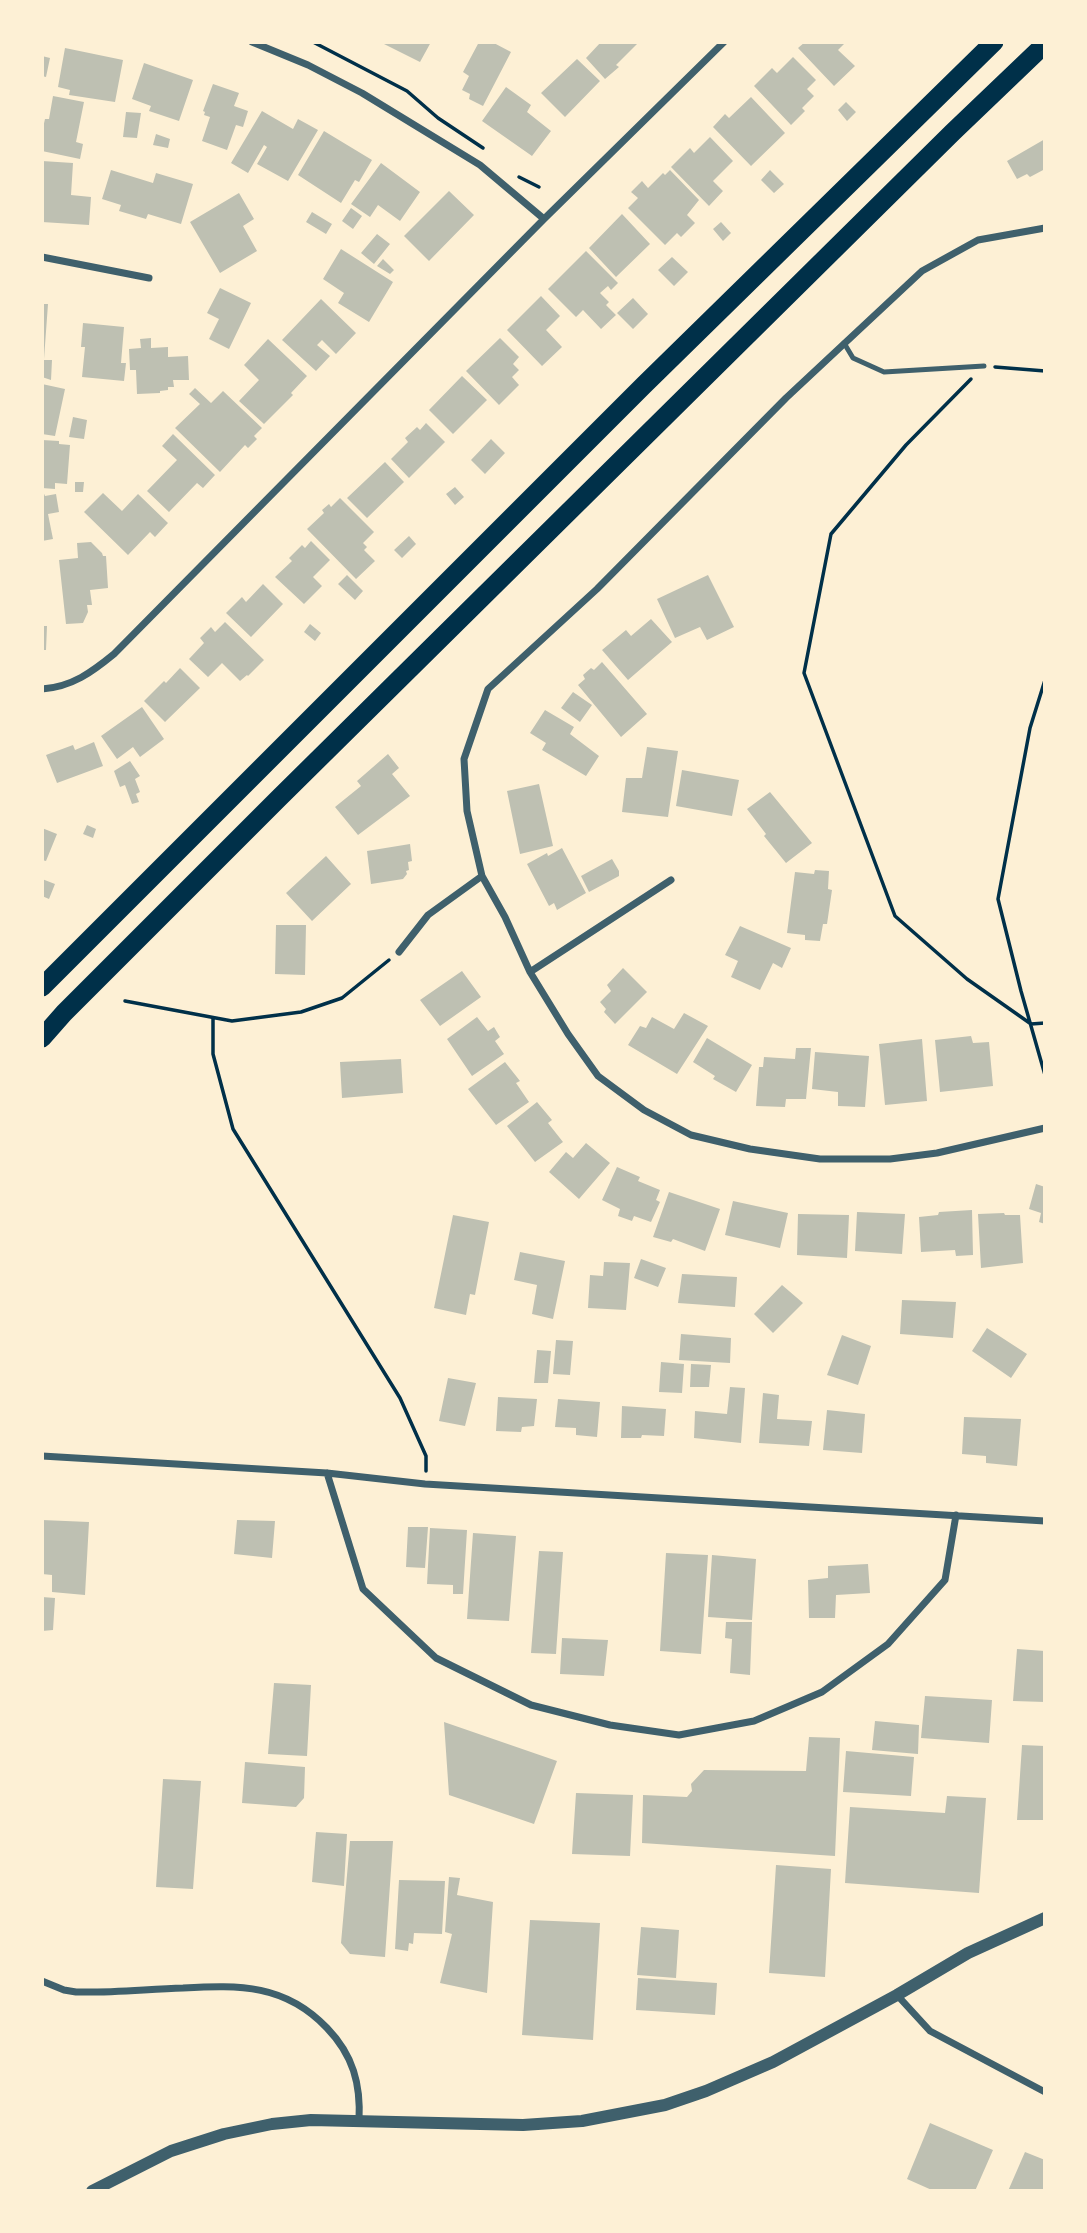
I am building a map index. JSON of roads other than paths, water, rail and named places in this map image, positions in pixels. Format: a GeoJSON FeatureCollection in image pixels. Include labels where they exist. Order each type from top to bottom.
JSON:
{"type":"FeatureCollection","features":[{"type":"Feature","properties":{"kind":"highway"},"geometry":{"type":"LineString","coordinates":[[42,987],[644,385],[994,42]]}},
{"type":"Feature","properties":{"kind":"highway"},"geometry":{"type":"LineString","coordinates":[[42,1038],[289,788],[1045,44]]}},
{"type":"Feature","properties":{"kind":"street"},"geometry":{"type":"LineString","coordinates":[[252,42],[309,65],[341,82],[480,164],[544,219]]}},
{"type":"Feature","properties":{"kind":"street"},"geometry":{"type":"LineString","coordinates":[[42,689],[61,686],[91,673],[114,654],[544,219],[724,42]]}},
{"type":"Feature","properties":{"kind":"street"},"geometry":{"type":"LineString","coordinates":[[1045,228],[978,240],[922,271],[786,398],[597,589],[488,689],[464,759],[467,811],[482,876],[505,917],[530,972],[568,1034],[598,1076],[644,1110],[691,1135],[750,1149],[820,1159],[890,1159],[937,1153],[1045,1128]]}},
{"type":"Feature","properties":{"kind":"street"},"geometry":{"type":"LineString","coordinates":[[42,257],[149,278]]}},
{"type":"Feature","properties":{"kind":"street"},"geometry":{"type":"LineString","coordinates":[[399,952],[428,915],[482,876]]}},
{"type":"Feature","properties":{"kind":"street"},"geometry":{"type":"LineString","coordinates":[[530,972],[671,880]]}},
{"type":"Feature","properties":{"kind":"street"},"geometry":{"type":"LineString","coordinates":[[42,1456],[327,1474],[425,1484],[1045,1521]]}},
{"type":"Feature","properties":{"kind":"street"},"geometry":{"type":"LineString","coordinates":[[327,1474],[363,1588],[436,1658],[530,1705],[610,1725],[680,1735],[754,1721],[822,1692],[888,1644],[944,1580],[956,1515]]}},
{"type":"Feature","properties":{"kind":"street"},"geometry":{"type":"LineString","coordinates":[[92,2191],[171,2151],[224,2134],[291,2122],[523,2125],[582,2121],[665,2105],[706,2091],[773,2062],[968,1953],[1045,1918]]}},
{"type":"Feature","properties":{"kind":"street"},"geometry":{"type":"LineString","coordinates":[[42,1982],[76,1992],[247,1987],[293,2001],[320,2020],[343,2046],[358,2084],[359,2121]]}},
{"type":"Feature","properties":{"kind":"street"},"geometry":{"type":"LineString","coordinates":[[897,1995],[930,2031],[1045,2092]]}},
{"type":"Feature","properties":{"kind":"lane"},"geometry":{"type":"LineString","coordinates":[[845,343],[853,358],[884,372],[984,366]]}}]}
